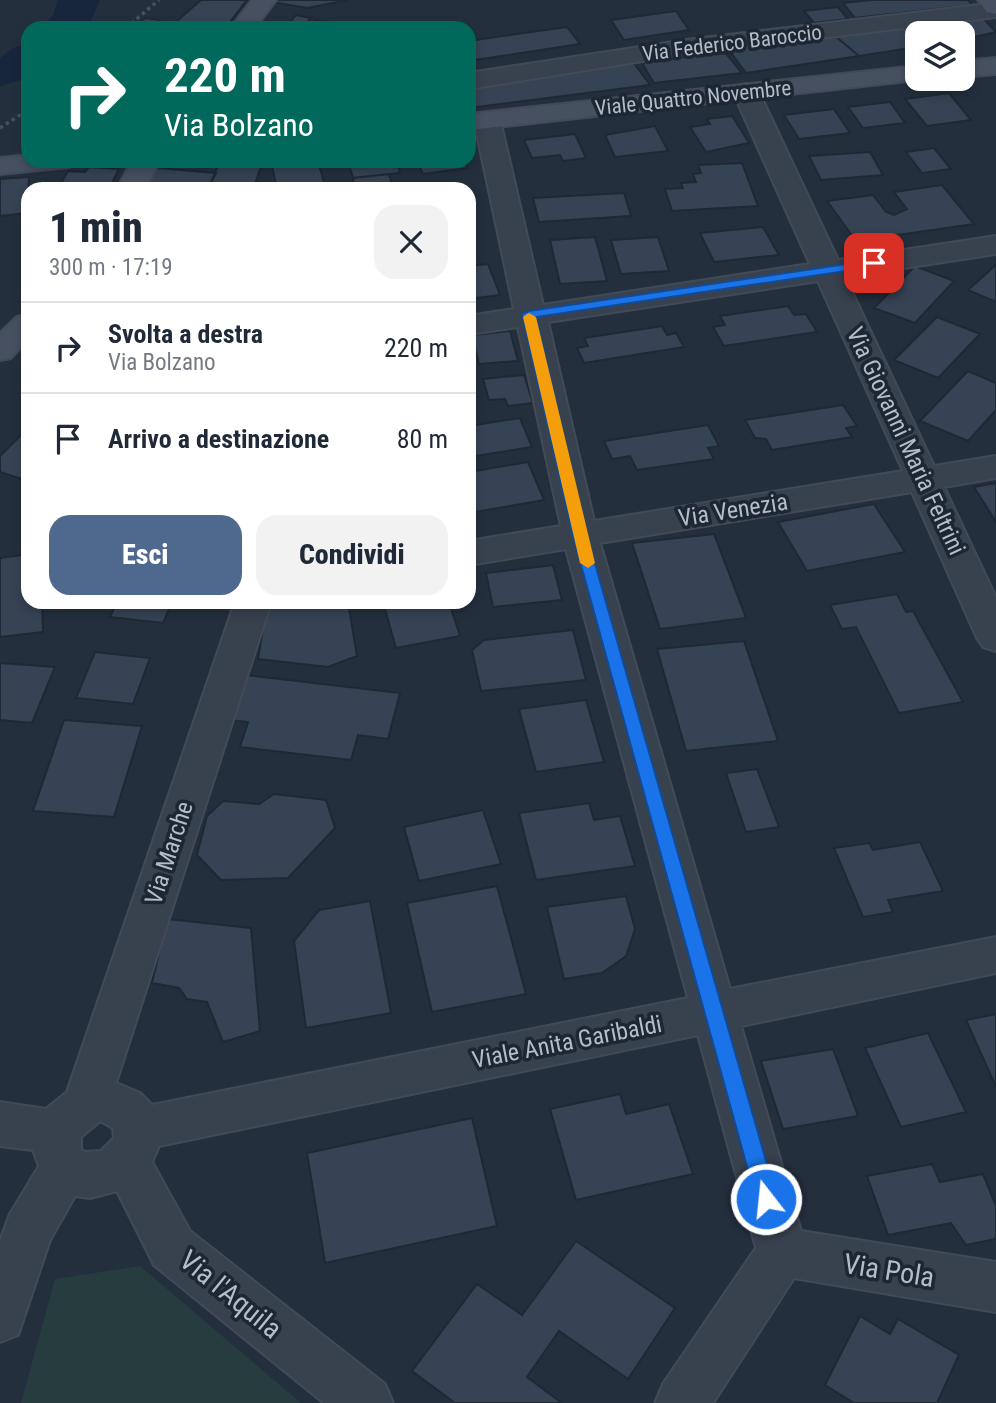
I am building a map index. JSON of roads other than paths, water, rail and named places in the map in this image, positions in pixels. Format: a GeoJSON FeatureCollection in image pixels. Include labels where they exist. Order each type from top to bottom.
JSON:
{"type":"FeatureCollection","features":[{"type":"Feature","properties":{"kind":"main road"},"geometry":{"type":"LineString","coordinates":[[248,21],[264,0]]}},
{"type":"Feature","properties":{"kind":"main road"},"geometry":{"type":"LineString","coordinates":[[990,0],[996,8]]}},
{"type":"Feature","properties":{"kind":"main road"},"geometry":{"type":"LineString","coordinates":[[975,68],[996,66]]}},
{"type":"Feature","properties":{"kind":"main road","name":"Viale Quattro Novembre"},"geometry":{"type":"LineString","coordinates":[[478,121],[905,75]]}},
{"type":"Feature","properties":{"kind":"main road"},"geometry":{"type":"LineString","coordinates":[[0,166],[21,164]]}},
{"type":"Feature","properties":{"kind":"main road"},"geometry":{"type":"LineString","coordinates":[[0,351],[21,330]]}},
{"type":"Feature","properties":{"kind":"street","name":"Via Federico Baroccio"},"geometry":{"type":"LineString","coordinates":[[476,80],[686,47],[996,8]]}},
{"type":"Feature","properties":{"kind":"street","name":"Via Giovanni Maria Feltrini"},"geometry":{"type":"LineString","coordinates":[[746,92],[996,638]]}},
{"type":"Feature","properties":{"kind":"street"},"geometry":{"type":"LineString","coordinates":[[478,121],[529,314],[580,536],[782,1252],[682,1403]]}},
{"type":"Feature","properties":{"kind":"street"},"geometry":{"type":"LineString","coordinates":[[476,324],[996,245]]}},
{"type":"Feature","properties":{"kind":"street","name":"Via Venezia"},"geometry":{"type":"LineString","coordinates":[[476,552],[996,467]]}},
{"type":"Feature","properties":{"kind":"street","name":"Via Marche"},"geometry":{"type":"LineString","coordinates":[[0,1317],[28,1231],[69,1134],[251,609]]}},
{"type":"Feature","properties":{"kind":"street","name":"Viale Anita Garibaldi"},"geometry":{"type":"LineString","coordinates":[[132,1145],[713,1013],[996,955]]}},
{"type":"Feature","properties":{"kind":"street"},"geometry":{"type":"LineString","coordinates":[[98,1100],[121,1104],[135,1119],[132,1145],[102,1174],[76,1174],[69,1134],[98,1100]]}},
{"type":"Feature","properties":{"kind":"street"},"geometry":{"type":"LineString","coordinates":[[0,1124],[69,1134]]}},
{"type":"Feature","properties":{"kind":"street","name":"Via l'Aquila"},"geometry":{"type":"LineString","coordinates":[[132,1145],[172,1248],[366,1403]]}},
{"type":"Feature","properties":{"kind":"street","name":"Via Pola"},"geometry":{"type":"LineString","coordinates":[[782,1252],[996,1287]]}},
{"type":"Feature","properties":{"kind":"waterway"},"geometry":{"type":"LineString","coordinates":[[72,21],[79,0]]}},
{"type":"Feature","properties":{"kind":"waterway"},"geometry":{"type":"LineString","coordinates":[[0,73],[13,69],[21,63]]}}]}
